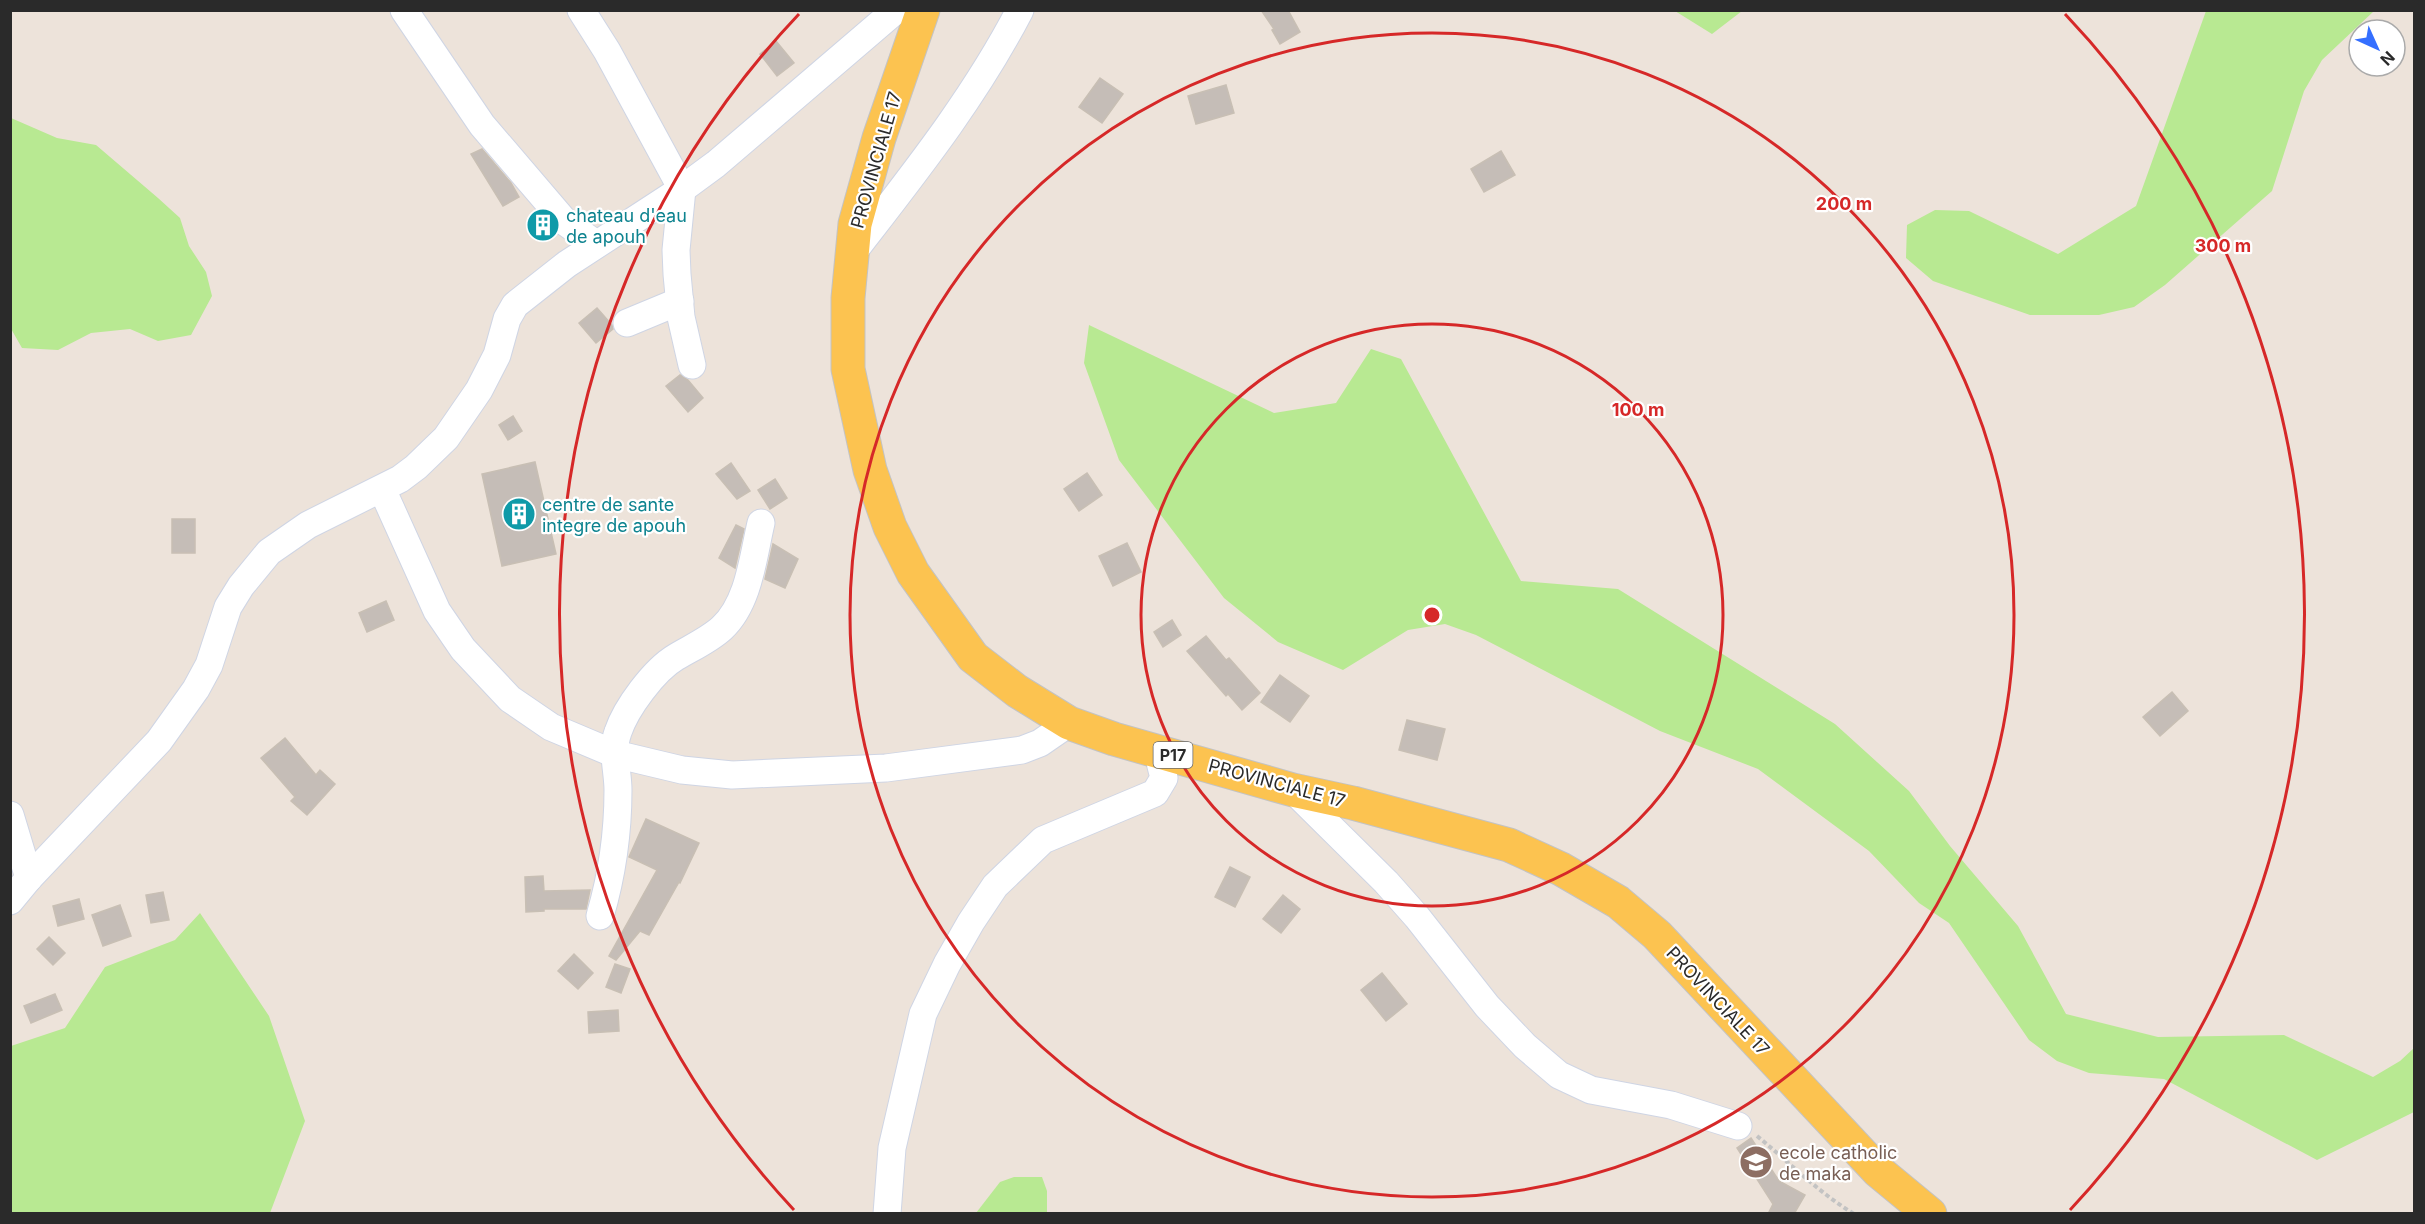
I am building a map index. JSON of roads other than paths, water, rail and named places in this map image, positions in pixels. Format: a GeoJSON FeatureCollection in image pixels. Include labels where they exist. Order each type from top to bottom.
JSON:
{"type":"FeatureCollection","features":[{"type":"Feature","properties":{"kind":"main road","name":"PROVINCIALE 17"},"geometry":{"type":"LineString","coordinates":[[923,10],[855,224],[851,255],[848,369],[868,461],[890,527],[913,573],[973,657],[1017,691],[1069,723],[1114,739],[1293,790],[1353,803],[1509,845],[1561,869],[1618,902],[1657,934],[1878,1171],[1930,1214]]}},
{"type":"Feature","properties":{"kind":"street"},"geometry":{"type":"LineString","coordinates":[[404,10],[482,125],[565,222],[596,244]]}},
{"type":"Feature","properties":{"kind":"street"},"geometry":{"type":"LineString","coordinates":[[581,10],[607,51],[682,189],[676,250],[680,301],[692,365]]}},
{"type":"Feature","properties":{"kind":"street"},"geometry":{"type":"LineString","coordinates":[[10,901],[159,741],[196,689],[208,665],[228,607],[241,586],[269,552],[308,525],[382,489],[416,467],[460,421],[497,356],[507,319],[516,305],[596,244],[682,189],[723,158],[896,10]]}},
{"type":"Feature","properties":{"kind":"street"},"geometry":{"type":"LineString","coordinates":[[851,255],[948,129],[1020,10]]}},
{"type":"Feature","properties":{"kind":"street"},"geometry":{"type":"LineString","coordinates":[[627,323],[680,301]]}},
{"type":"Feature","properties":{"kind":"street"},"geometry":{"type":"LineString","coordinates":[[382,489],[437,611],[463,649],[510,699],[551,727],[615,754],[682,770],[732,775],[886,768],[1022,750],[1040,743],[1069,723]]}},
{"type":"Feature","properties":{"kind":"street"},"geometry":{"type":"LineString","coordinates":[[600,916],[610,879],[617,825],[618,789],[615,754],[617,733],[632,705],[656,674],[673,658],[723,627],[742,600],[761,523]]}},
{"type":"Feature","properties":{"kind":"street"},"geometry":{"type":"LineString","coordinates":[[887,1214],[892,1148],[923,1014],[947,964],[971,922],[995,886],[1043,840],[1155,793],[1164,778],[1157,750]]}},
{"type":"Feature","properties":{"kind":"street"},"geometry":{"type":"LineString","coordinates":[[1293,790],[1372,868],[1417,917],[1487,1006],[1525,1046],[1559,1075],[1591,1090],[1671,1105],[1738,1126]]}},
{"type":"Feature","properties":{"kind":"street"},"geometry":{"type":"LineString","coordinates":[[10,815],[29,878]]}},
{"type":"Feature","properties":{"kind":"place","name":"chateau d'eau de apouh"},"geometry":{"type":"Point","coordinates":[543,225]}},
{"type":"Feature","properties":{"kind":"place","name":"centre de sante integre de apouh"},"geometry":{"type":"Point","coordinates":[519,514]}},
{"type":"Feature","properties":{"kind":"place","name":"ecole catholic de maka"},"geometry":{"type":"Point","coordinates":[1756,1162]}}]}
